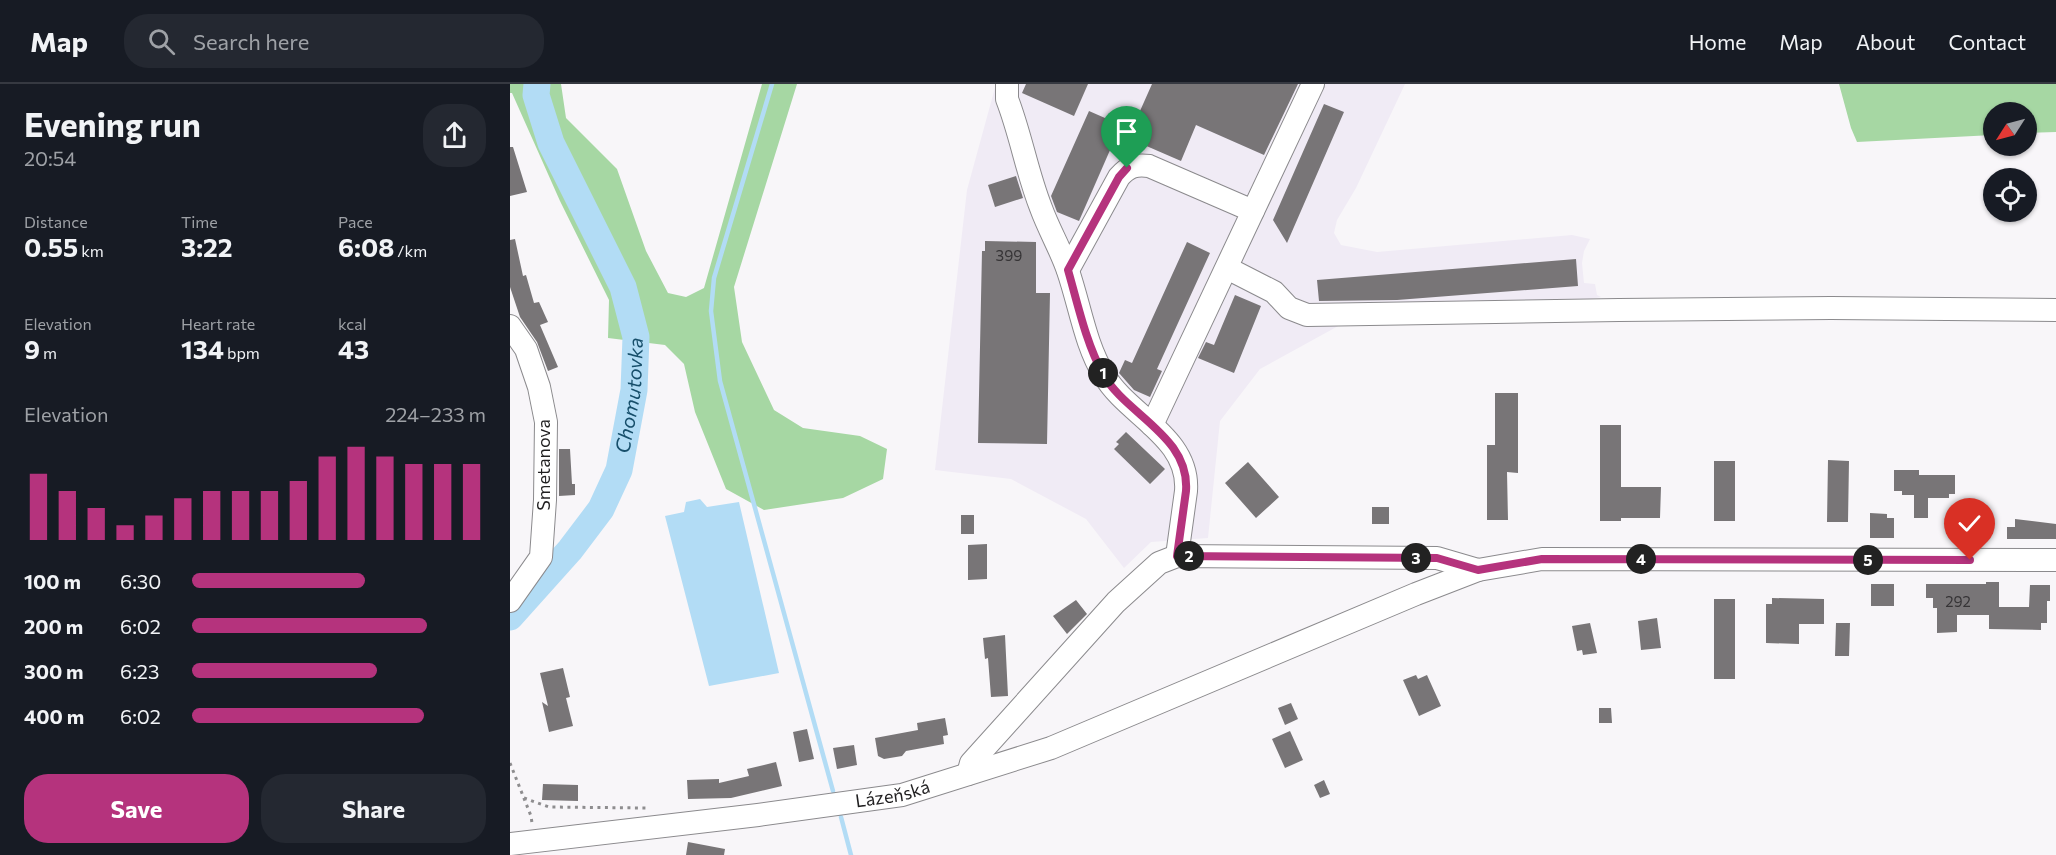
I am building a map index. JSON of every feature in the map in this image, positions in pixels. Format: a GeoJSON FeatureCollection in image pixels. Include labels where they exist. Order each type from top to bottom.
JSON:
{"type":"FeatureCollection","features":[{"type":"Feature","properties":{"kind":"street"},"geometry":{"type":"LineString","coordinates":[[1007,84],[1007,99],[1041,207],[1068,270],[1094,357],[1105,377],[1177,453],[1186,480],[1177,556]]}},
{"type":"Feature","properties":{"kind":"street"},"geometry":{"type":"LineString","coordinates":[[1152,425],[1313,84]]}},
{"type":"Feature","properties":{"kind":"street"},"geometry":{"type":"LineString","coordinates":[[1068,270],[1119,177],[1127,168],[1138,164],[1149,166],[1253,211]]}},
{"type":"Feature","properties":{"kind":"street"},"geometry":{"type":"LineString","coordinates":[[1227,268],[1274,292],[1289,308],[1307,315],[1831,308],[2056,310]]}},
{"type":"Feature","properties":{"kind":"street","name":"Smetanova"},"geometry":{"type":"LineString","coordinates":[[510,326],[526,349],[539,387],[546,422],[546,444],[541,557],[510,601]]}},
{"type":"Feature","properties":{"kind":"street"},"geometry":{"type":"LineString","coordinates":[[968,774],[971,763],[1116,602],[1159,563],[1177,556],[1437,558],[1478,570],[1542,559],[2056,560]]}},
{"type":"Feature","properties":{"kind":"street","name":"Lázeňská"},"geometry":{"type":"LineString","coordinates":[[510,844],[758,815],[902,795],[1051,748],[1478,570]]}},
{"type":"Feature","properties":{"kind":"path"},"geometry":{"type":"LineString","coordinates":[[510,764],[531,816],[535,841]]}},
{"type":"Feature","properties":{"kind":"path"},"geometry":{"type":"LineString","coordinates":[[524,798],[549,807],[655,808]]}},
{"type":"Feature","properties":{"kind":"shaded area"},"geometry":{"type":"Polygon","coordinates":[[[996,84],[1405,84],[1356,188],[1337,220],[1334,233],[1341,245],[1377,252],[1572,235],[1590,239],[1584,251],[1582,263],[1584,283],[1595,284],[1597,295],[1601,297],[1506,317],[1351,319],[1260,369],[1220,421],[1208,538],[1151,542],[1124,568],[1086,519],[1011,479],[935,470],[967,190],[996,84]]]}},
{"type":"Feature","properties":{"kind":"green space"},"geometry":{"type":"Polygon","coordinates":[[[510,84],[561,84],[566,118],[617,169],[646,251],[668,293],[686,297],[704,288],[762,84],[797,84],[734,287],[742,342],[774,410],[803,428],[860,436],[887,449],[883,479],[843,498],[764,510],[726,489],[695,412],[684,364],[665,345],[608,338],[609,300],[560,201],[512,93],[510,93],[510,84]]]}},
{"type":"Feature","properties":{"kind":"green space"},"geometry":{"type":"Polygon","coordinates":[[[1839,84],[2056,84],[2056,132],[2037,133],[2037,102],[1983,102],[1983,136],[1857,142],[1839,84]]]}},
{"type":"Feature","properties":{"kind":"water"},"geometry":{"type":"Polygon","coordinates":[[[700,499],[707,507],[739,502],[779,673],[709,686],[665,516],[684,512],[686,502],[700,499]]]}},
{"type":"Feature","properties":{"kind":"building"},"geometry":{"type":"Polygon","coordinates":[[[1026,84],[1088,84],[1074,116],[1022,93],[1026,84]]]}},
{"type":"Feature","properties":{"kind":"building"},"geometry":{"type":"Polygon","coordinates":[[[1152,84],[1298,84],[1264,155],[1196,125],[1181,161],[1128,138],[1152,84]]]}},
{"type":"Feature","properties":{"kind":"building"},"geometry":{"type":"Polygon","coordinates":[[[1324,104],[1344,112],[1287,243],[1273,220],[1324,104]]]}},
{"type":"Feature","properties":{"kind":"building"},"geometry":{"type":"Polygon","coordinates":[[[1089,111],[1121,125],[1079,221],[1057,212],[1051,196],[1089,111]]]}},
{"type":"Feature","properties":{"kind":"building"},"geometry":{"type":"Polygon","coordinates":[[[510,147],[513,147],[527,192],[510,196],[510,147]]]}},
{"type":"Feature","properties":{"kind":"building"},"geometry":{"type":"Polygon","coordinates":[[[1016,176],[1023,198],[995,207],[988,185],[1016,176]]]}},
{"type":"Feature","properties":{"kind":"building"},"geometry":{"type":"Polygon","coordinates":[[[515,239],[523,276],[526,275],[534,303],[539,302],[548,322],[540,325],[558,367],[548,371],[537,342],[520,317],[510,287],[510,240],[515,239]]]}},
{"type":"Feature","properties":{"kind":"building"},"geometry":{"type":"Polygon","coordinates":[[[985,241],[1036,242],[1036,293],[1050,293],[1047,444],[978,443],[982,251],[985,251],[985,241]]]}},
{"type":"Feature","properties":{"kind":"building"},"geometry":{"type":"Polygon","coordinates":[[[1187,242],[1210,253],[1157,369],[1162,371],[1150,397],[1134,390],[1119,373],[1125,360],[1132,363],[1187,242]]]}},
{"type":"Feature","properties":{"kind":"building"},"geometry":{"type":"Polygon","coordinates":[[[1576,259],[1578,286],[1397,300],[1319,301],[1317,280],[1576,259]]]}},
{"type":"Feature","properties":{"kind":"building"},"geometry":{"type":"Polygon","coordinates":[[[1235,295],[1261,306],[1234,373],[1198,358],[1206,342],[1214,345],[1235,295]]]}},
{"type":"Feature","properties":{"kind":"building"},"geometry":{"type":"Polygon","coordinates":[[[1495,393],[1518,393],[1518,473],[1507,472],[1508,520],[1487,520],[1487,445],[1495,445],[1495,393]]]}},
{"type":"Feature","properties":{"kind":"building"},"geometry":{"type":"Polygon","coordinates":[[[1600,425],[1621,425],[1621,487],[1661,487],[1660,518],[1621,518],[1621,521],[1600,521],[1600,425]]]}},
{"type":"Feature","properties":{"kind":"building"},"geometry":{"type":"Polygon","coordinates":[[[1126,432],[1165,469],[1150,484],[1114,449],[1119,444],[1116,442],[1126,432]]]}},
{"type":"Feature","properties":{"kind":"building"},"geometry":{"type":"Polygon","coordinates":[[[559,449],[570,449],[575,495],[559,496],[559,449]]]}},
{"type":"Feature","properties":{"kind":"building"},"geometry":{"type":"Polygon","coordinates":[[[1828,460],[1849,461],[1848,522],[1827,522],[1828,460]]]}},
{"type":"Feature","properties":{"kind":"building"},"geometry":{"type":"Polygon","coordinates":[[[1714,461],[1735,461],[1735,521],[1714,521],[1714,461]]]}},
{"type":"Feature","properties":{"kind":"building"},"geometry":{"type":"Polygon","coordinates":[[[1248,462],[1279,497],[1256,518],[1225,483],[1248,462]]]}},
{"type":"Feature","properties":{"kind":"building"},"geometry":{"type":"Polygon","coordinates":[[[1894,470],[1919,470],[1919,475],[1955,475],[1955,494],[1949,494],[1949,498],[1928,498],[1928,518],[1914,518],[1914,495],[1902,495],[1902,491],[1894,491],[1894,470]]]}},
{"type":"Feature","properties":{"kind":"building"},"geometry":{"type":"Polygon","coordinates":[[[1372,507],[1389,507],[1389,524],[1372,524],[1372,507]]]}},
{"type":"Feature","properties":{"kind":"building"},"geometry":{"type":"Polygon","coordinates":[[[1870,513],[1887,514],[1887,518],[1894,518],[1894,538],[1870,538],[1870,513]]]}},
{"type":"Feature","properties":{"kind":"building"},"geometry":{"type":"Polygon","coordinates":[[[961,515],[974,515],[974,534],[961,534],[961,515]]]}},
{"type":"Feature","properties":{"kind":"building"},"geometry":{"type":"Polygon","coordinates":[[[2015,519],[2056,524],[2056,539],[2007,539],[2007,527],[2015,527],[2015,519]]]}},
{"type":"Feature","properties":{"kind":"building"},"geometry":{"type":"Polygon","coordinates":[[[987,544],[987,579],[968,580],[968,545],[987,544]]]}},
{"type":"Feature","properties":{"kind":"building"},"geometry":{"type":"Polygon","coordinates":[[[1986,582],[1999,582],[1999,607],[2029,607],[2030,585],[2050,585],[2047,623],[2041,623],[2041,630],[1989,629],[1989,615],[1957,615],[1957,632],[1937,633],[1937,608],[1933,608],[1933,598],[1926,598],[1926,584],[1986,584],[1986,582]]]}},
{"type":"Feature","properties":{"kind":"building"},"geometry":{"type":"Polygon","coordinates":[[[1871,584],[1894,584],[1894,606],[1871,606],[1871,584]]]}},
{"type":"Feature","properties":{"kind":"building"},"geometry":{"type":"Polygon","coordinates":[[[1772,598],[1824,599],[1824,624],[1799,624],[1799,644],[1766,643],[1766,604],[1772,604],[1772,598]]]}},
{"type":"Feature","properties":{"kind":"building"},"geometry":{"type":"Polygon","coordinates":[[[1714,599],[1735,599],[1735,679],[1714,679],[1714,599]]]}},
{"type":"Feature","properties":{"kind":"building"},"geometry":{"type":"Polygon","coordinates":[[[1076,600],[1087,614],[1067,634],[1053,616],[1076,600]]]}},
{"type":"Feature","properties":{"kind":"building"},"geometry":{"type":"Polygon","coordinates":[[[1657,618],[1661,648],[1641,650],[1638,621],[1657,618]]]}},
{"type":"Feature","properties":{"kind":"building"},"geometry":{"type":"Polygon","coordinates":[[[1590,623],[1597,653],[1583,655],[1582,650],[1577,651],[1572,626],[1590,623]]]}},
{"type":"Feature","properties":{"kind":"building"},"geometry":{"type":"Polygon","coordinates":[[[1836,623],[1850,623],[1849,656],[1835,656],[1836,623]]]}},
{"type":"Feature","properties":{"kind":"building"},"geometry":{"type":"Polygon","coordinates":[[[1005,635],[1008,696],[991,697],[988,658],[985,659],[983,638],[1005,635]]]}},
{"type":"Feature","properties":{"kind":"building"},"geometry":{"type":"Polygon","coordinates":[[[563,668],[570,697],[566,698],[573,726],[549,732],[542,702],[548,706],[540,673],[563,668]]]}},
{"type":"Feature","properties":{"kind":"building"},"geometry":{"type":"Polygon","coordinates":[[[1416,675],[1418,679],[1427,675],[1441,706],[1419,716],[1403,680],[1416,675]]]}},
{"type":"Feature","properties":{"kind":"building"},"geometry":{"type":"Polygon","coordinates":[[[1291,703],[1298,719],[1285,725],[1278,708],[1291,703]]]}},
{"type":"Feature","properties":{"kind":"building"},"geometry":{"type":"Polygon","coordinates":[[[1599,708],[1611,708],[1612,723],[1599,723],[1599,708]]]}},
{"type":"Feature","properties":{"kind":"building"},"geometry":{"type":"Polygon","coordinates":[[[945,718],[948,735],[943,736],[944,744],[906,751],[902,756],[884,759],[878,756],[875,738],[918,730],[917,723],[945,718]]]}},
{"type":"Feature","properties":{"kind":"building"},"geometry":{"type":"Polygon","coordinates":[[[807,729],[814,759],[799,762],[793,732],[807,729]]]}},
{"type":"Feature","properties":{"kind":"building"},"geometry":{"type":"Polygon","coordinates":[[[1290,731],[1303,760],[1285,768],[1272,739],[1290,731]]]}},
{"type":"Feature","properties":{"kind":"building"},"geometry":{"type":"Polygon","coordinates":[[[854,745],[857,765],[837,769],[833,748],[854,745]]]}},
{"type":"Feature","properties":{"kind":"building"},"geometry":{"type":"Polygon","coordinates":[[[776,762],[782,786],[731,798],[688,799],[687,780],[719,779],[719,783],[749,776],[747,769],[776,762]]]}},
{"type":"Feature","properties":{"kind":"building"},"geometry":{"type":"Polygon","coordinates":[[[1324,780],[1330,794],[1320,798],[1314,785],[1324,780]]]}},
{"type":"Feature","properties":{"kind":"building"},"geometry":{"type":"Polygon","coordinates":[[[543,784],[578,785],[578,801],[542,800],[543,784]]]}},
{"type":"Feature","properties":{"kind":"building"},"geometry":{"type":"Polygon","coordinates":[[[688,842],[725,849],[724,855],[686,855],[688,842]]]}},
{"type":"Feature","properties":{"kind":"waterway","name":"Chomutovka"},"geometry":{"type":"LineString","coordinates":[[510,617],[570,550],[601,509],[619,470],[634,390],[636,337],[623,287],[551,143],[536,95],[537,84]]}},
{"type":"Feature","properties":{"kind":"waterway"},"geometry":{"type":"LineString","coordinates":[[772,84],[714,278],[711,311],[720,381],[833,791]]}},
{"type":"Feature","properties":{"kind":"waterway"},"geometry":{"type":"LineString","coordinates":[[841,817],[851,855]]}},
{"type":"Feature","properties":{"kind":"route"},"geometry":{"type":"LineString","coordinates":[[1127,168],[1119,177],[1068,270],[1094,357],[1105,377],[1166,440],[1177,453],[1184,469],[1186,491],[1177,556],[1437,558],[1478,570],[1542,559],[1970,560]]}}]}
